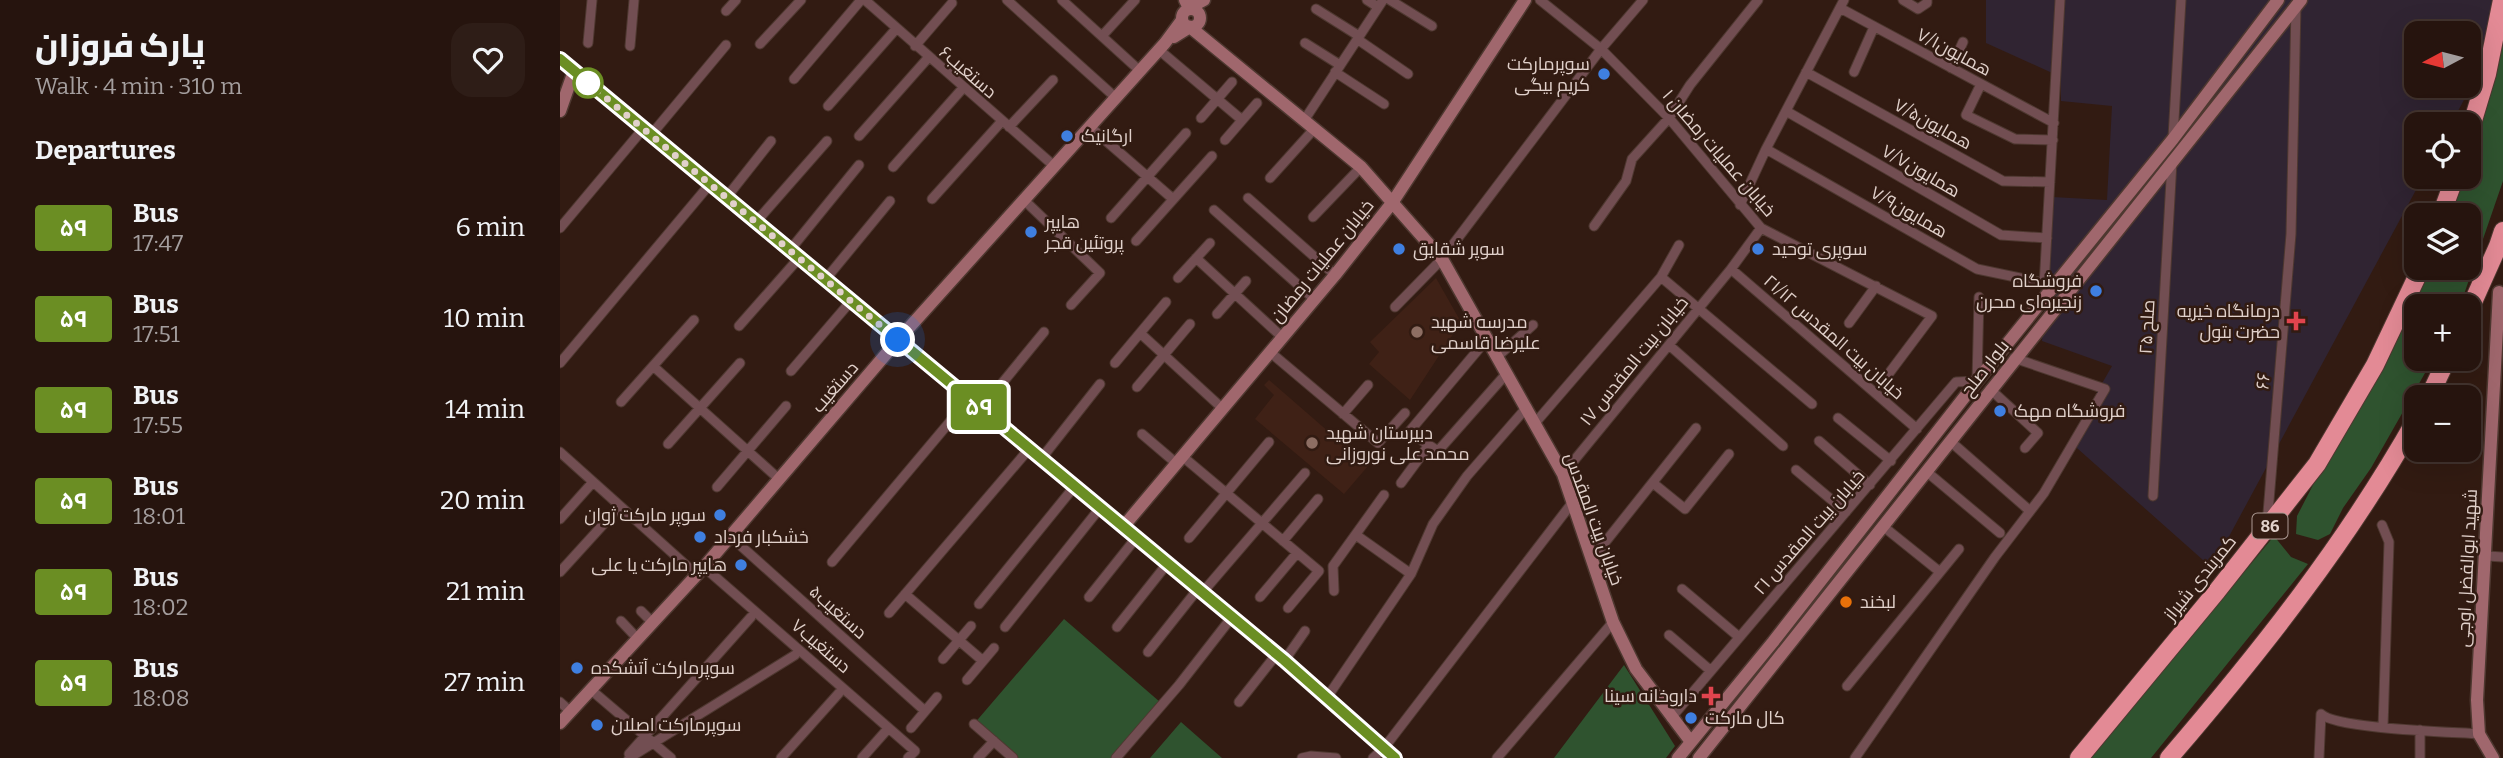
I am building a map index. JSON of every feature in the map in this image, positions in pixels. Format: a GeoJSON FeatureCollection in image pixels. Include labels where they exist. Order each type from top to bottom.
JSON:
{"type":"FeatureCollection","features":[{"type":"Feature","properties":{"kind":"highway"},"geometry":{"type":"LineString","coordinates":[[2489,0],[2493,46]]}},
{"type":"Feature","properties":{"kind":"highway"},"geometry":{"type":"LineString","coordinates":[[2475,112],[2502,0]]}},
{"type":"Feature","properties":{"kind":"highway"},"geometry":{"type":"LineString","coordinates":[[2476,294],[2501,238]]}},
{"type":"Feature","properties":{"kind":"highway","name":"کمربندی شیراز"},"geometry":{"type":"LineString","coordinates":[[2079,758],[2311,473],[2353,405],[2395,326],[2416,280]]}},
{"type":"Feature","properties":{"kind":"highway"},"geometry":{"type":"LineString","coordinates":[[2169,758],[2300,598],[2385,475],[2404,441]]}},
{"type":"Feature","properties":{"kind":"street"},"geometry":{"type":"LineString","coordinates":[[588,43],[592,0]]}},
{"type":"Feature","properties":{"kind":"street"},"geometry":{"type":"LineString","coordinates":[[630,46],[634,0]]}},
{"type":"Feature","properties":{"kind":"street"},"geometry":{"type":"LineString","coordinates":[[726,11],[736,0]]}},
{"type":"Feature","properties":{"kind":"street"},"geometry":{"type":"LineString","coordinates":[[760,44],[801,0]]}},
{"type":"Feature","properties":{"kind":"street"},"geometry":{"type":"LineString","coordinates":[[794,79],[863,0]]}},
{"type":"Feature","properties":{"kind":"street","name":"دستغیب۶"},"geometry":{"type":"LineString","coordinates":[[863,0],[1053,165]]}},
{"type":"Feature","properties":{"kind":"street"},"geometry":{"type":"LineString","coordinates":[[1007,0],[1115,97]]}},
{"type":"Feature","properties":{"kind":"street"},"geometry":{"type":"LineString","coordinates":[[1062,0],[1139,70]]}},
{"type":"Feature","properties":{"kind":"street"},"geometry":{"type":"LineString","coordinates":[[1102,36],[1135,0]]}},
{"type":"Feature","properties":{"kind":"street"},"geometry":{"type":"LineString","coordinates":[[1178,0],[1190,16]]}},
{"type":"Feature","properties":{"kind":"street","name":"دستغیب"},"geometry":{"type":"LineString","coordinates":[[560,723],[701,571],[898,340],[1053,165],[1206,0]]}},
{"type":"Feature","properties":{"kind":"street"},"geometry":{"type":"LineString","coordinates":[[1270,178],[1310,124],[1338,69],[1380,4],[1367,0]]}},
{"type":"Feature","properties":{"kind":"street"},"geometry":{"type":"LineString","coordinates":[[1391,0],[1432,26]]}},
{"type":"Feature","properties":{"kind":"street","name":"خیابان عملیات رمضان"},"geometry":{"type":"LineString","coordinates":[[1123,527],[1335,275],[1392,203],[1524,0]]}},
{"type":"Feature","properties":{"kind":"street","name":"خیابان عملیات رمضان ۱"},"geometry":{"type":"LineString","coordinates":[[1539,0],[1601,49],[1669,118],[1761,228],[1932,316],[1887,376]]}},
{"type":"Feature","properties":{"kind":"street"},"geometry":{"type":"LineString","coordinates":[[1395,307],[1443,259],[1601,49],[1643,0]]}},
{"type":"Feature","properties":{"kind":"street"},"geometry":{"type":"LineString","coordinates":[[1594,226],[1626,181],[1632,159],[1669,118],[1690,85],[1758,0]]}},
{"type":"Feature","properties":{"kind":"street"},"geometry":{"type":"LineString","coordinates":[[1903,0],[1917,9],[1927,4],[1927,0]]}},
{"type":"Feature","properties":{"kind":"street"},"geometry":{"type":"LineString","coordinates":[[2043,302],[2060,0]]}},
{"type":"Feature","properties":{"kind":"street"},"geometry":{"type":"LineString","coordinates":[[2173,139],[2180,0]]}},
{"type":"Feature","properties":{"kind":"street","name":"بلوار صلح"},"geometry":{"type":"LineString","coordinates":[[1678,758],[2173,139],[2278,0]]}},
{"type":"Feature","properties":{"kind":"street"},"geometry":{"type":"LineString","coordinates":[[915,46],[951,3]]}},
{"type":"Feature","properties":{"kind":"street","name":"بلوار صلح"},"geometry":{"type":"LineString","coordinates":[[1699,758],[1786,652],[2014,358],[2299,3]]}},
{"type":"Feature","properties":{"kind":"street","name":"۶۶"},"geometry":{"type":"LineString","coordinates":[[2266,530],[2291,234],[2299,3]]}},
{"type":"Feature","properties":{"kind":"street"},"geometry":{"type":"LineString","coordinates":[[1740,205],[1766,149],[1842,4]]}},
{"type":"Feature","properties":{"kind":"street","name":"همایون۷/۱"},"geometry":{"type":"LineString","coordinates":[[1842,4],[1874,27],[2054,123]]}},
{"type":"Feature","properties":{"kind":"street"},"geometry":{"type":"LineString","coordinates":[[1316,9],[1408,74]]}},
{"type":"Feature","properties":{"kind":"street","name":"خیابان بیت المقدس"},"geometry":{"type":"LineString","coordinates":[[1190,16],[1204,38],[1361,167],[1443,259],[1563,474],[1613,622],[1636,669],[1691,742]]}},
{"type":"Feature","properties":{"kind":"street"},"geometry":{"type":"LineString","coordinates":[[1854,72],[1874,27]]}},
{"type":"Feature","properties":{"kind":"street"},"geometry":{"type":"LineString","coordinates":[[828,106],[896,29]]}},
{"type":"Feature","properties":{"kind":"street"},"geometry":{"type":"LineString","coordinates":[[1951,68],[1963,41]]}},
{"type":"Feature","properties":{"kind":"street"},"geometry":{"type":"LineString","coordinates":[[1305,43],[1384,104]]}},
{"type":"Feature","properties":{"kind":"street"},"geometry":{"type":"LineString","coordinates":[[560,228],[726,46]]}},
{"type":"Feature","properties":{"kind":"street"},"geometry":{"type":"LineString","coordinates":[[1162,46],[1242,120]]}},
{"type":"Feature","properties":{"kind":"street"},"geometry":{"type":"LineString","coordinates":[[859,136],[928,58]]}},
{"type":"Feature","properties":{"kind":"street"},"geometry":{"type":"LineString","coordinates":[[560,60],[1232,617],[1395,758]]}},
{"type":"Feature","properties":{"kind":"street"},"geometry":{"type":"LineString","coordinates":[[560,111],[574,71]]}},
{"type":"Feature","properties":{"kind":"street","name":"همایون۷/۵"},"geometry":{"type":"LineString","coordinates":[[1806,72],[2003,181],[2050,182]]}},
{"type":"Feature","properties":{"kind":"street"},"geometry":{"type":"LineString","coordinates":[[932,199],[1005,124],[1053,80]]}},
{"type":"Feature","properties":{"kind":"street"},"geometry":{"type":"LineString","coordinates":[[1201,118],[1232,82]]}},
{"type":"Feature","properties":{"kind":"street"},"geometry":{"type":"LineString","coordinates":[[1981,84],[1966,115],[2015,139],[2053,140]]}},
{"type":"Feature","properties":{"kind":"street"},"geometry":{"type":"LineString","coordinates":[[893,167],[963,88]]}},
{"type":"Feature","properties":{"kind":"street"},"geometry":{"type":"LineString","coordinates":[[1225,140],[1257,103]]}},
{"type":"Feature","properties":{"kind":"street","name":"همایون۷/۷"},"geometry":{"type":"LineString","coordinates":[[1786,111],[2001,235],[2047,238]]}},
{"type":"Feature","properties":{"kind":"street"},"geometry":{"type":"LineString","coordinates":[[1089,125],[1173,199]]}},
{"type":"Feature","properties":{"kind":"street"},"geometry":{"type":"LineString","coordinates":[[1111,218],[1186,133]]}},
{"type":"Feature","properties":{"kind":"street"},"geometry":{"type":"LineString","coordinates":[[726,198],[771,141]]}},
{"type":"Feature","properties":{"kind":"street"},"geometry":{"type":"LineString","coordinates":[[756,222],[827,141]]}},
{"type":"Feature","properties":{"kind":"street","name":"همایون۷/۹"},"geometry":{"type":"LineString","coordinates":[[1766,149],[1977,269],[2044,283]]}},
{"type":"Feature","properties":{"kind":"street"},"geometry":{"type":"LineString","coordinates":[[1136,241],[1212,156]]}},
{"type":"Feature","properties":{"kind":"street","name":"صلح ۲۵"},"geometry":{"type":"LineString","coordinates":[[2153,495],[2172,160]]}},
{"type":"Feature","properties":{"kind":"street"},"geometry":{"type":"LineString","coordinates":[[739,326],[859,165]]}},
{"type":"Feature","properties":{"kind":"street"},"geometry":{"type":"LineString","coordinates":[[1314,217],[1361,167]]}},
{"type":"Feature","properties":{"kind":"street"},"geometry":{"type":"LineString","coordinates":[[561,363],[710,184]]}},
{"type":"Feature","properties":{"kind":"street"},"geometry":{"type":"LineString","coordinates":[[1248,198],[1335,275]]}},
{"type":"Feature","properties":{"kind":"street"},"geometry":{"type":"LineString","coordinates":[[1023,199],[1100,273],[1071,305]]}},
{"type":"Feature","properties":{"kind":"street"},"geometry":{"type":"LineString","coordinates":[[825,280],[890,201]]}},
{"type":"Feature","properties":{"kind":"street"},"geometry":{"type":"LineString","coordinates":[[1214,209],[1314,299]]}},
{"type":"Feature","properties":{"kind":"street","name":"خیابان بیت المقدس ۱۷"},"geometry":{"type":"LineString","coordinates":[[1563,474],[1731,269],[1761,228]]}},
{"type":"Feature","properties":{"kind":"street"},"geometry":{"type":"LineString","coordinates":[[1178,278],[1210,243]]}},
{"type":"Feature","properties":{"kind":"street"},"geometry":{"type":"LineString","coordinates":[[1536,422],[1661,277],[1679,245]]}},
{"type":"Feature","properties":{"kind":"street"},"geometry":{"type":"LineString","coordinates":[[1196,258],[1282,337]]}},
{"type":"Feature","properties":{"kind":"street","name":"خیابان بیت المقدس ۲۱/۱۲"},"geometry":{"type":"LineString","coordinates":[[1731,269],[1917,429]]}},
{"type":"Feature","properties":{"kind":"street"},"geometry":{"type":"LineString","coordinates":[[1661,277],[1812,404]]}},
{"type":"Feature","properties":{"kind":"street"},"geometry":{"type":"LineString","coordinates":[[1217,314],[1246,281]]}},
{"type":"Feature","properties":{"kind":"street"},"geometry":{"type":"LineString","coordinates":[[1849,323],[1876,286]]}},
{"type":"Feature","properties":{"kind":"street","name":"شهید ابوالفضل اوجی"},"geometry":{"type":"LineString","coordinates":[[2493,758],[2479,734],[2477,700],[2487,556],[2499,292]]}},
{"type":"Feature","properties":{"kind":"street"},"geometry":{"type":"LineString","coordinates":[[1977,381],[1979,297]]}},
{"type":"Feature","properties":{"kind":"street"},"geometry":{"type":"LineString","coordinates":[[791,371],[850,301]]}},
{"type":"Feature","properties":{"kind":"street"},"geometry":{"type":"LineString","coordinates":[[1115,363],[1166,302]]}},
{"type":"Feature","properties":{"kind":"street"},"geometry":{"type":"LineString","coordinates":[[621,402],[694,320]]}},
{"type":"Feature","properties":{"kind":"street"},"geometry":{"type":"LineString","coordinates":[[1137,387],[1190,324]]}},
{"type":"Feature","properties":{"kind":"street"},"geometry":{"type":"LineString","coordinates":[[1498,356],[1533,325]]}},
{"type":"Feature","properties":{"kind":"street"},"geometry":{"type":"LineString","coordinates":[[981,409],[1044,332]]}},
{"type":"Feature","properties":{"kind":"street"},"geometry":{"type":"LineString","coordinates":[[1140,333],[1222,408]]}},
{"type":"Feature","properties":{"kind":"street"},"geometry":{"type":"LineString","coordinates":[[1488,338],[1409,432],[1438,451],[1507,373]]}},
{"type":"Feature","properties":{"kind":"street"},"geometry":{"type":"LineString","coordinates":[[1669,345],[1783,446]]}},
{"type":"Feature","properties":{"kind":"street"},"geometry":{"type":"LineString","coordinates":[[1270,352],[1378,443],[1405,413]]}},
{"type":"Feature","properties":{"kind":"street"},"geometry":{"type":"LineString","coordinates":[[1855,758],[1988,567],[2031,511],[2062,464],[2105,389],[2014,358]]}},
{"type":"Feature","properties":{"kind":"street"},"geometry":{"type":"LineString","coordinates":[[668,444],[740,363]]}},
{"type":"Feature","properties":{"kind":"street"},"geometry":{"type":"LineString","coordinates":[[653,366],[779,479]]}},
{"type":"Feature","properties":{"kind":"street","name":"خیابان بیت المقدس ۲۱"},"geometry":{"type":"LineString","coordinates":[[1671,718],[1956,382],[1977,381]]}},
{"type":"Feature","properties":{"kind":"street"},"geometry":{"type":"LineString","coordinates":[[1041,459],[1100,384]]}},
{"type":"Feature","properties":{"kind":"street"},"geometry":{"type":"LineString","coordinates":[[1343,414],[1368,385]]}},
{"type":"Feature","properties":{"kind":"street"},"geometry":{"type":"LineString","coordinates":[[1990,389],[2038,433],[2025,448]]}},
{"type":"Feature","properties":{"kind":"street"},"geometry":{"type":"LineString","coordinates":[[832,562],[969,399]]}},
{"type":"Feature","properties":{"kind":"street"},"geometry":{"type":"LineString","coordinates":[[717,487],[786,405]]}},
{"type":"Feature","properties":{"kind":"street"},"geometry":{"type":"LineString","coordinates":[[1326,699],[1411,574],[1433,524],[1467,476],[1527,407]]}},
{"type":"Feature","properties":{"kind":"street"},"geometry":{"type":"LineString","coordinates":[[1838,418],[1891,461]]}},
{"type":"Feature","properties":{"kind":"street"},"geometry":{"type":"LineString","coordinates":[[1591,560],[1696,428]]}},
{"type":"Feature","properties":{"kind":"street"},"geometry":{"type":"LineString","coordinates":[[1142,434],[1226,493],[1319,571],[1288,608]]}},
{"type":"Feature","properties":{"kind":"street"},"geometry":{"type":"LineString","coordinates":[[1950,441],[2031,511]]}},
{"type":"Feature","properties":{"kind":"street"},"geometry":{"type":"LineString","coordinates":[[1189,538],[1269,442]]}},
{"type":"Feature","properties":{"kind":"street"},"geometry":{"type":"LineString","coordinates":[[1819,442],[1870,485]]}},
{"type":"Feature","properties":{"kind":"street"},"geometry":{"type":"LineString","coordinates":[[1401,483],[1429,445]]}},
{"type":"Feature","properties":{"kind":"street"},"geometry":{"type":"LineString","coordinates":[[889,613],[1029,449]]}},
{"type":"Feature","properties":{"kind":"street","name":"دستغیب۷"},"geometry":{"type":"LineString","coordinates":[[560,452],[912,754]]}},
{"type":"Feature","properties":{"kind":"street"},"geometry":{"type":"LineString","coordinates":[[1653,483],[1685,509],[1729,454]]}},
{"type":"Feature","properties":{"kind":"street"},"geometry":{"type":"LineString","coordinates":[[560,468],[568,459]]}},
{"type":"Feature","properties":{"kind":"street"},"geometry":{"type":"LineString","coordinates":[[1796,470],[1846,512]]}},
{"type":"Feature","properties":{"kind":"street"},"geometry":{"type":"LineString","coordinates":[[1927,472],[2000,533]]}},
{"type":"Feature","properties":{"kind":"street"},"geometry":{"type":"LineString","coordinates":[[1148,652],[1305,473]]}},
{"type":"Feature","properties":{"kind":"street"},"geometry":{"type":"LineString","coordinates":[[560,519],[593,482]]}},
{"type":"Feature","properties":{"kind":"street"},"geometry":{"type":"LineString","coordinates":[[979,604],[1074,487]]}},
{"type":"Feature","properties":{"kind":"street"},"geometry":{"type":"LineString","coordinates":[[1334,591],[1333,566],[1384,495]]}},
{"type":"Feature","properties":{"kind":"street"},"geometry":{"type":"LineString","coordinates":[[1283,541],[1318,499]]}},
{"type":"Feature","properties":{"kind":"street"},"geometry":{"type":"LineString","coordinates":[[1373,758],[1384,748],[1572,503]]}},
{"type":"Feature","properties":{"kind":"street"},"geometry":{"type":"LineString","coordinates":[[560,572],[620,506]]}},
{"type":"Feature","properties":{"kind":"street"},"geometry":{"type":"LineString","coordinates":[[1006,627],[1100,508]]}},
{"type":"Feature","properties":{"kind":"street"},"geometry":{"type":"LineString","coordinates":[[2382,525],[2389,542],[2383,727]]}},
{"type":"Feature","properties":{"kind":"street"},"geometry":{"type":"LineString","coordinates":[[1884,527],[1940,572]]}},
{"type":"Feature","properties":{"kind":"street"},"geometry":{"type":"LineString","coordinates":[[1356,535],[1411,574]]}},
{"type":"Feature","properties":{"kind":"street","name":"دستغیب۵"},"geometry":{"type":"LineString","coordinates":[[731,537],[925,711]]}},
{"type":"Feature","properties":{"kind":"street"},"geometry":{"type":"LineString","coordinates":[[1089,597],[1136,538]]}},
{"type":"Feature","properties":{"kind":"street"},"geometry":{"type":"LineString","coordinates":[[1847,686],[1959,549]]}},
{"type":"Feature","properties":{"kind":"street"},"geometry":{"type":"LineString","coordinates":[[1260,597],[1297,553]]}},
{"type":"Feature","properties":{"kind":"street"},"geometry":{"type":"LineString","coordinates":[[2487,556],[2503,557]]}},
{"type":"Feature","properties":{"kind":"street"},"geometry":{"type":"LineString","coordinates":[[1117,627],[1167,564]]}},
{"type":"Feature","properties":{"kind":"street"},"geometry":{"type":"LineString","coordinates":[[1682,589],[1740,637]]}},
{"type":"Feature","properties":{"kind":"street"},"geometry":{"type":"LineString","coordinates":[[905,594],[983,661]]}},
{"type":"Feature","properties":{"kind":"street"},"geometry":{"type":"LineString","coordinates":[[641,611],[652,622]]}},
{"type":"Feature","properties":{"kind":"street"},"geometry":{"type":"LineString","coordinates":[[627,758],[751,617]]}},
{"type":"Feature","properties":{"kind":"street"},"geometry":{"type":"LineString","coordinates":[[1116,758],[1179,685],[1232,617]]}},
{"type":"Feature","properties":{"kind":"street"},"geometry":{"type":"LineString","coordinates":[[621,621],[637,638]]}},
{"type":"Feature","properties":{"kind":"street"},"geometry":{"type":"LineString","coordinates":[[1497,758],[1613,622]]}},
{"type":"Feature","properties":{"kind":"street"},"geometry":{"type":"LineString","coordinates":[[943,659],[971,626]]}},
{"type":"Feature","properties":{"kind":"street"},"geometry":{"type":"LineString","coordinates":[[1239,702],[1305,631]]}},
{"type":"Feature","properties":{"kind":"street"},"geometry":{"type":"LineString","coordinates":[[1669,635],[1711,671]]}},
{"type":"Feature","properties":{"kind":"street"},"geometry":{"type":"LineString","coordinates":[[1773,642],[1786,652]]}},
{"type":"Feature","properties":{"kind":"street"},"geometry":{"type":"LineString","coordinates":[[967,680],[994,648]]}},
{"type":"Feature","properties":{"kind":"street"},"geometry":{"type":"LineString","coordinates":[[627,758],[795,655]]}},
{"type":"Feature","properties":{"kind":"street"},"geometry":{"type":"LineString","coordinates":[[590,689],[671,758]]}},
{"type":"Feature","properties":{"kind":"street"},"geometry":{"type":"LineString","coordinates":[[780,758],[839,693]]}},
{"type":"Feature","properties":{"kind":"street"},"geometry":{"type":"LineString","coordinates":[[911,728],[937,697]]}},
{"type":"Feature","properties":{"kind":"street"},"geometry":{"type":"LineString","coordinates":[[560,702],[570,711]]}},
{"type":"Feature","properties":{"kind":"street"},"geometry":{"type":"LineString","coordinates":[[2319,758],[2321,714],[2331,720],[2383,727],[2479,734]]}},
{"type":"Feature","properties":{"kind":"street"},"geometry":{"type":"LineString","coordinates":[[974,724],[1013,758]]}},
{"type":"Feature","properties":{"kind":"street"},"geometry":{"type":"LineString","coordinates":[[2420,730],[2420,758]]}},
{"type":"Feature","properties":{"kind":"street"},"geometry":{"type":"LineString","coordinates":[[862,758],[885,732]]}},
{"type":"Feature","properties":{"kind":"street"},"geometry":{"type":"LineString","coordinates":[[978,758],[993,741]]}},
{"type":"Feature","properties":{"kind":"street"},"geometry":{"type":"LineString","coordinates":[[1302,758],[1336,758]]}},
{"type":"Feature","properties":{"kind":"shaded area"},"geometry":{"type":"Polygon","coordinates":[[[1986,0],[2495,0],[2493,46],[2482,66],[2482,21],[2404,21],[2404,98],[2465,98],[2457,112],[2404,112],[2404,189],[2417,189],[2409,203],[2404,203],[2404,212],[2212,568],[2069,441],[2112,366],[2042,341],[2052,197],[2107,200],[2112,106],[2061,101],[2061,77],[1986,43],[1986,0]]]}},
{"type":"Feature","properties":{"kind":"shaded area","name":"مدرسه شهید علیرضا قاسمی"},"geometry":{"type":"Polygon","coordinates":[[[1436,278],[1461,322],[1410,400],[1369,364],[1379,352],[1370,342],[1436,278]]]}},
{"type":"Feature","properties":{"kind":"shaded area","name":"دبیرستان شهید محمد علی نوروزانی"},"geometry":{"type":"Polygon","coordinates":[[[1269,380],[1368,466],[1344,494],[1255,419],[1274,395],[1264,385],[1269,380]]]}},
{"type":"Feature","properties":{"kind":"green space"},"geometry":{"type":"Polygon","coordinates":[[[2503,37],[2503,181],[2481,245],[2481,203],[2454,203],[2459,189],[2481,189],[2481,123],[2503,37]]]}},
{"type":"Feature","properties":{"kind":"green space"},"geometry":{"type":"Polygon","coordinates":[[[2419,280],[2469,280],[2464,294],[2412,294],[2419,280]]]}},
{"type":"Feature","properties":{"kind":"green space"},"geometry":{"type":"Polygon","coordinates":[[[2404,309],[2404,371],[2426,371],[2418,385],[2404,385],[2404,410],[2371,468],[2343,508],[2330,534],[2318,540],[2296,534],[2297,516],[2404,309]]]}},
{"type":"Feature","properties":{"kind":"green space"},"geometry":{"type":"Polygon","coordinates":[[[2274,536],[2291,557],[2308,564],[2151,758],[2090,758],[2274,536]]]}},
{"type":"Feature","properties":{"kind":"green space"},"geometry":{"type":"Polygon","coordinates":[[[1064,619],[1160,702],[1111,758],[1018,758],[996,738],[973,725],[1064,619]]]}},
{"type":"Feature","properties":{"kind":"green space"},"geometry":{"type":"Polygon","coordinates":[[[1624,665],[1675,746],[1666,758],[1554,758],[1624,665]]]}},
{"type":"Feature","properties":{"kind":"green space"},"geometry":{"type":"Polygon","coordinates":[[[1181,722],[1222,758],[1150,758],[1181,722]]]}},
{"type":"Feature","properties":{"kind":"bus line","name":"۵۹"},"geometry":{"type":"LineString","coordinates":[[560,59],[1284,660],[1395,758]]}},
{"type":"Feature","properties":{"kind":"place","name":"سوپرمارکت کریم بیگی"},"geometry":{"type":"Point","coordinates":[1604,74]}},
{"type":"Feature","properties":{"kind":"place","name":"ارگانیک"},"geometry":{"type":"Point","coordinates":[1067,136]}},
{"type":"Feature","properties":{"kind":"place","name":"هایپر پروتئین قجر"},"geometry":{"type":"Point","coordinates":[1031,232]}},
{"type":"Feature","properties":{"kind":"place","name":"سوپر شقایق"},"geometry":{"type":"Point","coordinates":[1399,249]}},
{"type":"Feature","properties":{"kind":"place","name":"سوپری توحید"},"geometry":{"type":"Point","coordinates":[1758,249]}},
{"type":"Feature","properties":{"kind":"place","name":"فروشگاه زنجیره‌ای محرن"},"geometry":{"type":"Point","coordinates":[2096,291]}},
{"type":"Feature","properties":{"kind":"place","name":"درمانگاه خیریه حضرت بتول"},"geometry":{"type":"Point","coordinates":[2296,321]}},
{"type":"Feature","properties":{"kind":"place","name":"مدرسه شهید علیرضا قاسمی"},"geometry":{"type":"Point","coordinates":[1417,332]}},
{"type":"Feature","properties":{"kind":"place","name":"فروشگاه مهک"},"geometry":{"type":"Point","coordinates":[2000,411]}},
{"type":"Feature","properties":{"kind":"place","name":"دبیرستان شهید محمد علی نوروزانی"},"geometry":{"type":"Point","coordinates":[1312,443]}},
{"type":"Feature","properties":{"kind":"place","name":"سوپر مارکت ژوان"},"geometry":{"type":"Point","coordinates":[720,515]}},
{"type":"Feature","properties":{"kind":"place","name":"خشکبار فرداد"},"geometry":{"type":"Point","coordinates":[700,537]}},
{"type":"Feature","properties":{"kind":"place","name":"هایپر مارکت یا علی"},"geometry":{"type":"Point","coordinates":[741,565]}},
{"type":"Feature","properties":{"kind":"place","name":"لبخند"},"geometry":{"type":"Point","coordinates":[1846,602]}},
{"type":"Feature","properties":{"kind":"place","name":"سوپرمارکت آتشکده"},"geometry":{"type":"Point","coordinates":[577,668]}},
{"type":"Feature","properties":{"kind":"place","name":"داروخانه سینا"},"geometry":{"type":"Point","coordinates":[1711,696]}},
{"type":"Feature","properties":{"kind":"place","name":"کال مارکت"},"geometry":{"type":"Point","coordinates":[1691,718]}},
{"type":"Feature","properties":{"kind":"place","name":"سوپرمارکت اصلان"},"geometry":{"type":"Point","coordinates":[597,725]}},
{"type":"Feature","properties":{"kind":"route"},"geometry":{"type":"LineString","coordinates":[[588,83],[898,340]]}}]}
